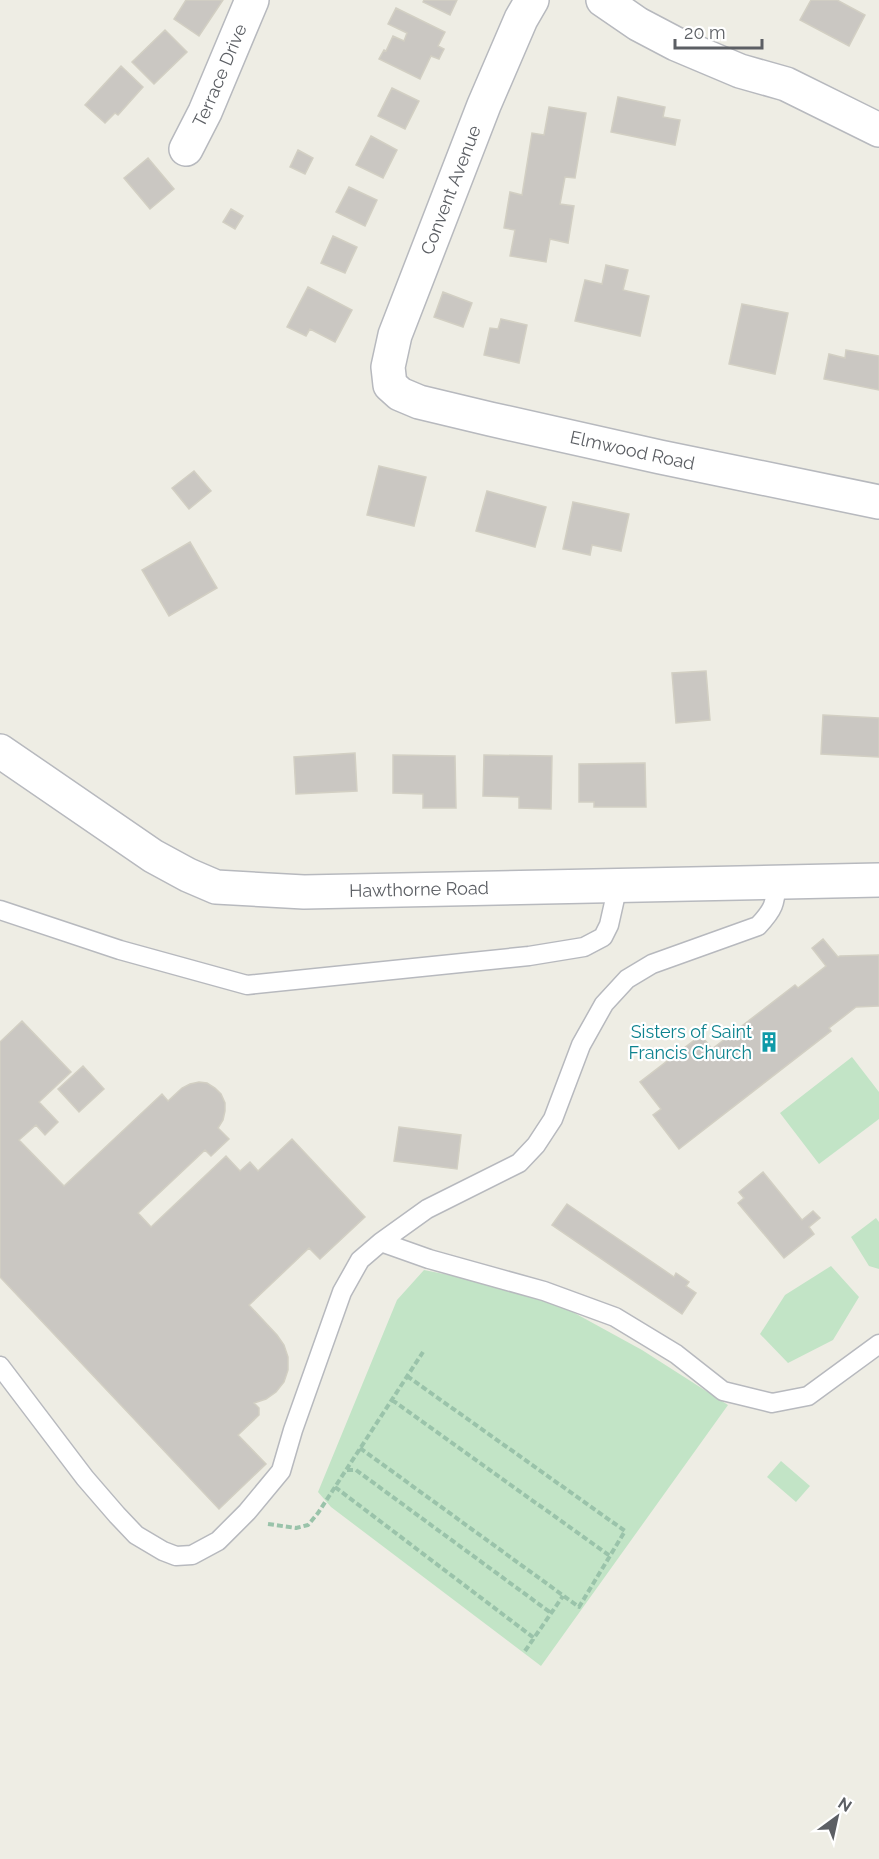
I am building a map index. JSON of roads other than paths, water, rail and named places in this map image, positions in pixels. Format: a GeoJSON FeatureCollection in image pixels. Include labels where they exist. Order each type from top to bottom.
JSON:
{"type":"FeatureCollection","features":[{"type":"Feature","properties":{"kind":"street","name":"Terrace Drive"},"geometry":{"type":"LineString","coordinates":[[186,149],[205,112],[252,0]]}},
{"type":"Feature","properties":{"kind":"street","name":"Convent Avenue"},"geometry":{"type":"LineString","coordinates":[[390,385],[388,367],[395,335],[484,105],[532,0]]}},
{"type":"Feature","properties":{"kind":"street"},"geometry":{"type":"LineString","coordinates":[[603,0],[638,24],[676,44],[740,71],[786,84],[879,130]]}},
{"type":"Feature","properties":{"kind":"street","name":"Elmwood Road"},"geometry":{"type":"LineString","coordinates":[[390,385],[400,394],[419,402],[480,417],[879,502]]}},
{"type":"Feature","properties":{"kind":"street","name":"Hawthorne Road"},"geometry":{"type":"LineString","coordinates":[[0,751],[153,856],[216,887],[304,892],[879,880]]}},
{"type":"Feature","properties":{"kind":"lane"},"geometry":{"type":"LineString","coordinates":[[0,1366],[85,1478],[136,1535],[153,1546],[176,1556],[192,1555],[218,1540],[247,1512],[281,1471],[293,1430],[342,1292],[360,1260],[427,1209],[519,1163],[536,1145],[553,1119],[580,1045],[604,1004],[627,979],[652,964],[758,926],[771,912],[777,882]]}},
{"type":"Feature","properties":{"kind":"lane"},"geometry":{"type":"LineString","coordinates":[[0,910],[120,950],[247,985],[529,956],[584,947],[603,937],[609,925],[618,885]]}},
{"type":"Feature","properties":{"kind":"lane"},"geometry":{"type":"LineString","coordinates":[[381,1242],[429,1259],[544,1291],[615,1317],[676,1354],[723,1391],[772,1403],[808,1396],[879,1344]]}},
{"type":"Feature","properties":{"kind":"place","name":"Sisters of Saint Francis Church"},"geometry":{"type":"Point","coordinates":[769,1042]}}]}
